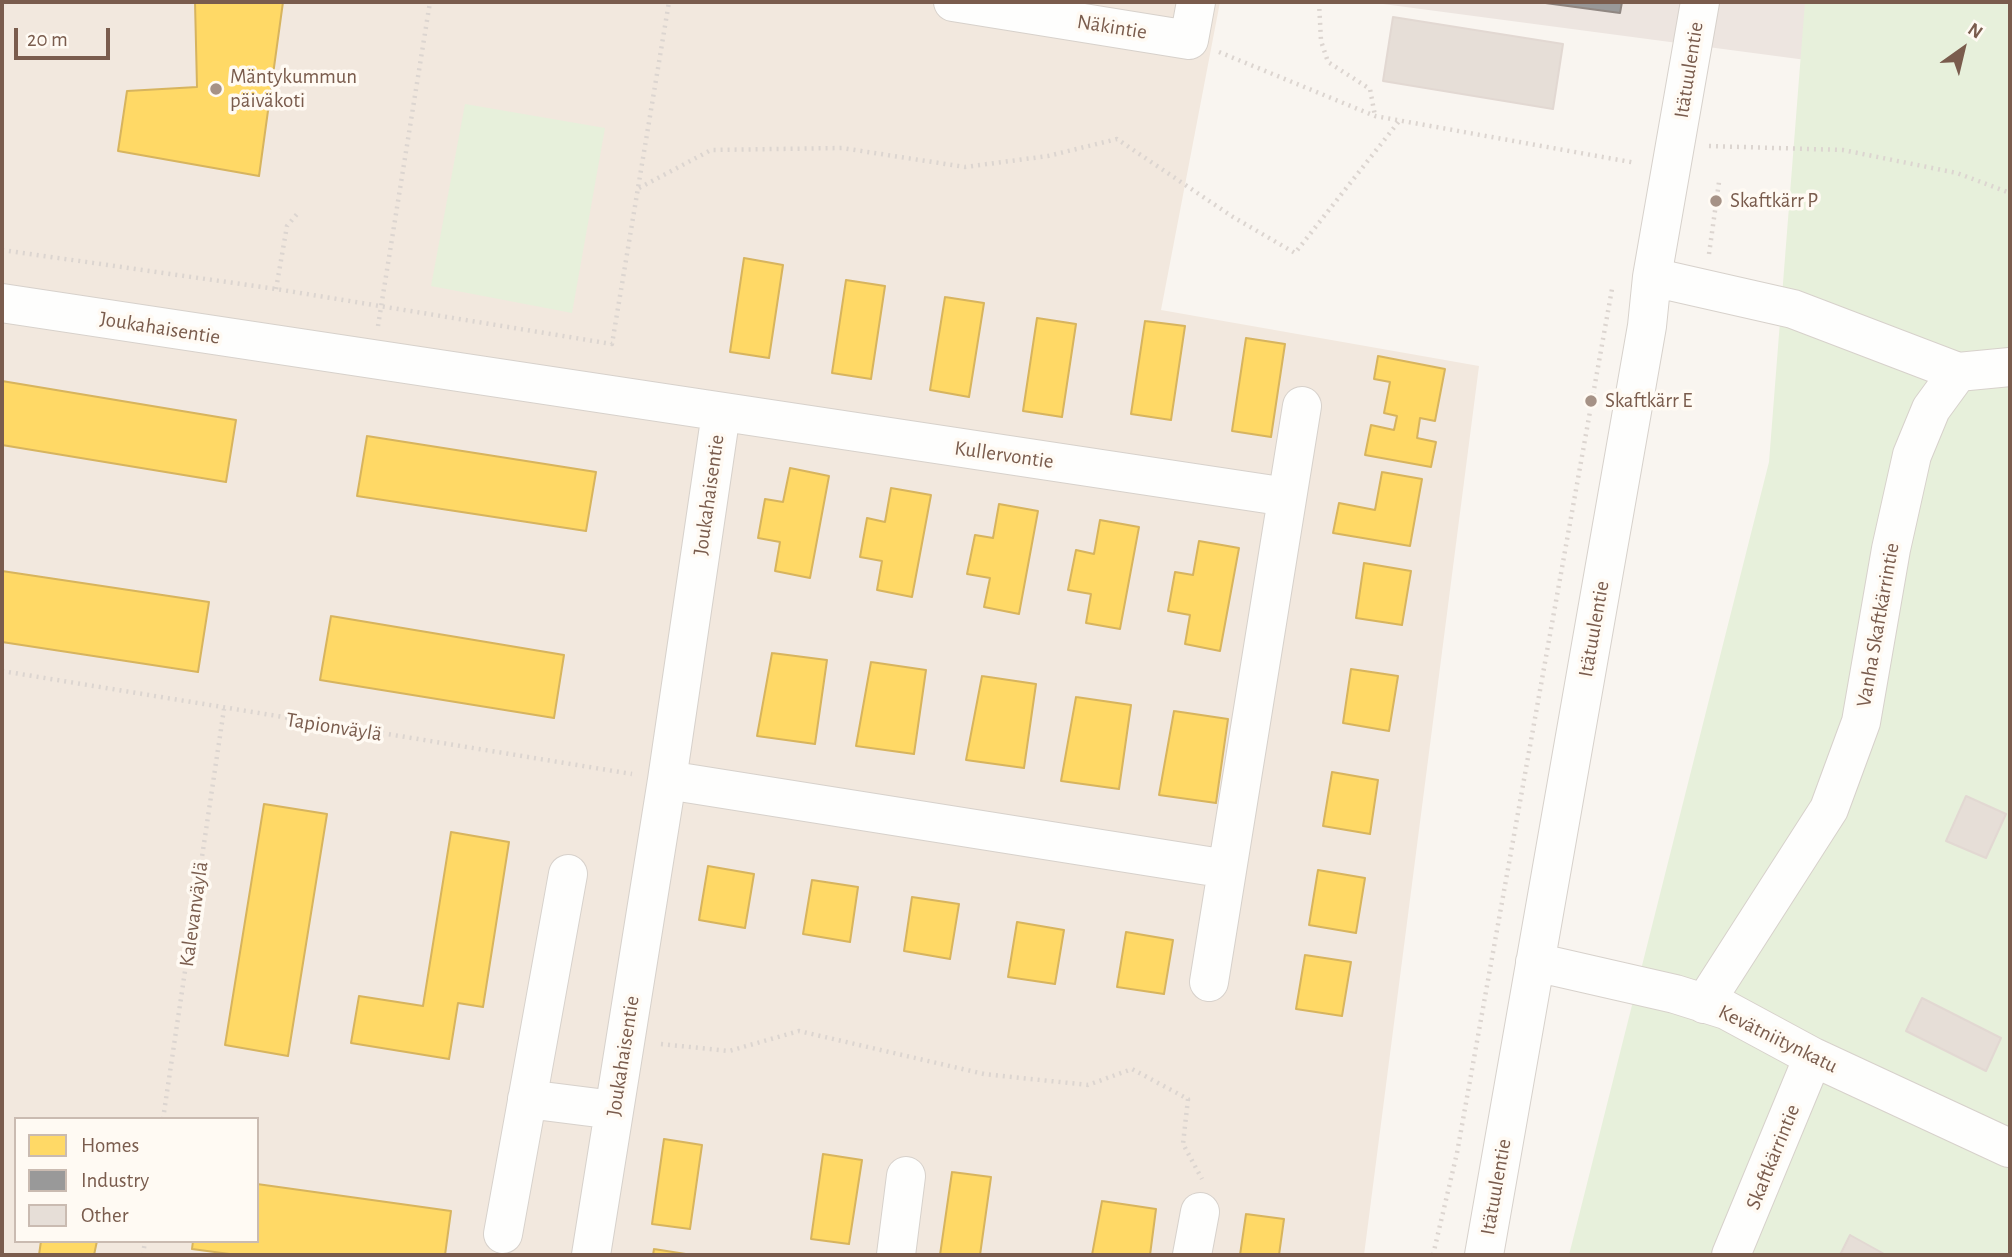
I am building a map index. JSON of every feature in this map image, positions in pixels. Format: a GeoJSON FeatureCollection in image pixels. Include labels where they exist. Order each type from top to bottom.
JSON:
{"type":"FeatureCollection","features":[{"type":"Feature","properties":{"kind":"street","name":"Näkintie"},"geometry":{"type":"LineString","coordinates":[[953,2],[1189,40]]}},
{"type":"Feature","properties":{"kind":"street"},"geometry":{"type":"LineString","coordinates":[[1189,40],[1196,2]]}},
{"type":"Feature","properties":{"kind":"street","name":"Itätuulentie"},"geometry":{"type":"LineString","coordinates":[[1484,1255],[1645,340],[1652,277],[1700,2]]}},
{"type":"Feature","properties":{"kind":"street"},"geometry":{"type":"LineString","coordinates":[[1652,277],[1793,309],[1958,372],[2010,367]]}},
{"type":"Feature","properties":{"kind":"street","name":"Joukahaisentie"},"geometry":{"type":"LineString","coordinates":[[2,303],[721,413],[667,780],[591,1255]]}},
{"type":"Feature","properties":{"kind":"street","name":"Vanha Skaftkärrintie"},"geometry":{"type":"LineString","coordinates":[[1704,1004],[1829,809],[1861,722],[1891,549],[1912,455],[1931,410],[1958,372]]}},
{"type":"Feature","properties":{"kind":"street"},"geometry":{"type":"LineString","coordinates":[[1209,982],[1301,406]]}},
{"type":"Feature","properties":{"kind":"street","name":"Kullervontie"},"geometry":{"type":"LineString","coordinates":[[721,413],[1287,498]]}},
{"type":"Feature","properties":{"kind":"street"},"geometry":{"type":"LineString","coordinates":[[667,780],[1227,869]]}},
{"type":"Feature","properties":{"kind":"street"},"geometry":{"type":"LineString","coordinates":[[503,1234],[568,874]]}},
{"type":"Feature","properties":{"kind":"street","name":"Kevätniitynkatu"},"geometry":{"type":"LineString","coordinates":[[1535,962],[1726,1010],[1813,1057],[2009,1148]]}},
{"type":"Feature","properties":{"kind":"street","name":"Skaftkärrintie"},"geometry":{"type":"LineString","coordinates":[[1731,1255],[1813,1057]]}},
{"type":"Feature","properties":{"kind":"street"},"geometry":{"type":"LineString","coordinates":[[527,1099],[614,1110]]}},
{"type":"Feature","properties":{"kind":"street"},"geometry":{"type":"LineString","coordinates":[[896,1255],[906,1176]]}},
{"type":"Feature","properties":{"kind":"street"},"geometry":{"type":"LineString","coordinates":[[1192,1255],[1200,1212]]}},
{"type":"Feature","properties":{"kind":"path"},"geometry":{"type":"LineString","coordinates":[[372,360],[430,2]]}},
{"type":"Feature","properties":{"kind":"path"},"geometry":{"type":"LineString","coordinates":[[2,250],[276,289],[612,344],[668,2]]}},
{"type":"Feature","properties":{"kind":"path"},"geometry":{"type":"LineString","coordinates":[[1319,2],[1321,41],[1328,62],[1370,89],[1375,116]]}},
{"type":"Feature","properties":{"kind":"path"},"geometry":{"type":"LineString","coordinates":[[1189,40],[1375,116],[1636,163]]}},
{"type":"Feature","properties":{"kind":"path"},"geometry":{"type":"LineString","coordinates":[[638,188],[711,150],[842,148],[965,167],[1048,156],[1117,139],[1233,217],[1295,253],[1400,120]]}},
{"type":"Feature","properties":{"kind":"path"},"geometry":{"type":"LineString","coordinates":[[1676,145],[1843,150],[1957,173],[2010,193]]}},
{"type":"Feature","properties":{"kind":"path"},"geometry":{"type":"LineString","coordinates":[[1634,176],[1638,149]]}},
{"type":"Feature","properties":{"kind":"path"},"geometry":{"type":"LineString","coordinates":[[276,289],[287,226],[297,214]]}},
{"type":"Feature","properties":{"kind":"path"},"geometry":{"type":"LineString","coordinates":[[1433,1255],[1457,1153],[1614,282]]}},
{"type":"Feature","properties":{"kind":"path","name":"Tapionväylä"},"geometry":{"type":"LineString","coordinates":[[2,671],[667,780]]}},
{"type":"Feature","properties":{"kind":"path","name":"Kalevanväylä"},"geometry":{"type":"LineString","coordinates":[[163,1117],[225,709]]}},
{"type":"Feature","properties":{"kind":"path"},"geometry":{"type":"LineString","coordinates":[[625,1040],[729,1051],[799,1031],[984,1074],[1088,1085],[1132,1069],[1188,1099],[1183,1144],[1208,1189],[1200,1212]]}},
{"type":"Feature","properties":{"kind":"shaded area"},"geometry":{"type":"Polygon","coordinates":[[[2,2],[1220,2],[1161,310],[1479,366],[1364,1255],[2,1255],[2,2]]]}},
{"type":"Feature","properties":{"kind":"shaded area"},"geometry":{"type":"Polygon","coordinates":[[[1368,2],[2010,2],[2010,87],[1368,2]]]}},
{"type":"Feature","properties":{"kind":"green space"},"geometry":{"type":"Polygon","coordinates":[[[1805,2],[2010,2],[2010,1255],[1569,1255],[1769,462],[1805,2]]]}},
{"type":"Feature","properties":{"kind":"green space"},"geometry":{"type":"Polygon","coordinates":[[[465,104],[605,128],[572,313],[431,286],[465,104]]]}},
{"type":"Feature","properties":{"kind":"building: Homes","name":"Mäntykummun päiväkoti"},"geometry":{"type":"Polygon","coordinates":[[[195,2],[283,2],[259,176],[118,151],[127,91],[197,87],[195,2]]]}},
{"type":"Feature","properties":{"kind":"building: Homes"},"geometry":{"type":"Polygon","coordinates":[[[744,258],[783,265],[769,358],[730,352],[744,258]]]}},
{"type":"Feature","properties":{"kind":"building: Homes"},"geometry":{"type":"Polygon","coordinates":[[[846,280],[885,286],[871,379],[832,373],[846,280]]]}},
{"type":"Feature","properties":{"kind":"building: Homes"},"geometry":{"type":"Polygon","coordinates":[[[945,297],[984,303],[969,397],[930,390],[945,297]]]}},
{"type":"Feature","properties":{"kind":"building: Homes"},"geometry":{"type":"Polygon","coordinates":[[[1037,318],[1076,324],[1062,417],[1023,411],[1037,318]]]}},
{"type":"Feature","properties":{"kind":"building: Homes"},"geometry":{"type":"Polygon","coordinates":[[[1145,321],[1185,326],[1171,420],[1131,414],[1145,321]]]}},
{"type":"Feature","properties":{"kind":"building: Homes"},"geometry":{"type":"Polygon","coordinates":[[[1246,338],[1285,344],[1271,437],[1232,431],[1246,338]]]}},
{"type":"Feature","properties":{"kind":"building: Homes"},"geometry":{"type":"Polygon","coordinates":[[[1378,356],[1445,369],[1435,421],[1420,418],[1417,438],[1436,442],[1431,467],[1365,455],[1371,425],[1394,430],[1397,416],[1384,413],[1390,382],[1374,379],[1378,356]]]}},
{"type":"Feature","properties":{"kind":"building: Homes"},"geometry":{"type":"Polygon","coordinates":[[[2,381],[236,420],[226,482],[2,445],[2,381]]]}},
{"type":"Feature","properties":{"kind":"building: Homes"},"geometry":{"type":"Polygon","coordinates":[[[367,436],[596,472],[586,531],[357,496],[367,436]]]}},
{"type":"Feature","properties":{"kind":"building: Homes"},"geometry":{"type":"Polygon","coordinates":[[[790,468],[829,476],[810,578],[775,571],[780,542],[758,538],[765,499],[783,502],[790,468]]]}},
{"type":"Feature","properties":{"kind":"building: Homes"},"geometry":{"type":"Polygon","coordinates":[[[1382,472],[1422,479],[1410,546],[1333,533],[1339,503],[1375,510],[1382,472]]]}},
{"type":"Feature","properties":{"kind":"building: Homes"},"geometry":{"type":"Polygon","coordinates":[[[891,488],[931,495],[912,597],[877,590],[882,561],[860,557],[867,518],[885,522],[891,488]]]}},
{"type":"Feature","properties":{"kind":"building: Homes"},"geometry":{"type":"Polygon","coordinates":[[[999,504],[1038,511],[1019,614],[984,607],[990,578],[967,574],[975,535],[993,538],[999,504]]]}},
{"type":"Feature","properties":{"kind":"building: Homes"},"geometry":{"type":"Polygon","coordinates":[[[1100,520],[1139,527],[1120,629],[1086,623],[1091,594],[1068,590],[1076,550],[1094,554],[1100,520]]]}},
{"type":"Feature","properties":{"kind":"building: Homes"},"geometry":{"type":"Polygon","coordinates":[[[1199,541],[1239,548],[1220,651],[1185,644],[1190,615],[1168,611],[1175,572],[1193,575],[1199,541]]]}},
{"type":"Feature","properties":{"kind":"building: Homes"},"geometry":{"type":"Polygon","coordinates":[[[1364,563],[1411,571],[1402,625],[1356,618],[1364,563]]]}},
{"type":"Feature","properties":{"kind":"building: Homes"},"geometry":{"type":"Polygon","coordinates":[[[2,571],[209,602],[198,672],[2,642],[2,571]]]}},
{"type":"Feature","properties":{"kind":"building: Homes"},"geometry":{"type":"Polygon","coordinates":[[[331,616],[564,655],[554,718],[320,680],[331,616]]]}},
{"type":"Feature","properties":{"kind":"building: Homes"},"geometry":{"type":"Polygon","coordinates":[[[772,653],[827,660],[815,744],[757,736],[772,653]]]}},
{"type":"Feature","properties":{"kind":"building: Homes"},"geometry":{"type":"Polygon","coordinates":[[[871,662],[926,670],[914,754],[856,746],[871,662]]]}},
{"type":"Feature","properties":{"kind":"building: Homes"},"geometry":{"type":"Polygon","coordinates":[[[1351,669],[1398,676],[1389,731],[1343,723],[1351,669]]]}},
{"type":"Feature","properties":{"kind":"building: Homes"},"geometry":{"type":"Polygon","coordinates":[[[982,676],[1036,684],[1024,768],[966,760],[982,676]]]}},
{"type":"Feature","properties":{"kind":"building: Homes"},"geometry":{"type":"Polygon","coordinates":[[[1076,697],[1131,705],[1119,789],[1061,781],[1076,697]]]}},
{"type":"Feature","properties":{"kind":"building: Homes"},"geometry":{"type":"Polygon","coordinates":[[[1174,711],[1228,719],[1216,803],[1159,795],[1174,711]]]}},
{"type":"Feature","properties":{"kind":"building: Homes"},"geometry":{"type":"Polygon","coordinates":[[[1332,772],[1378,780],[1370,834],[1323,826],[1332,772]]]}},
{"type":"Feature","properties":{"kind":"building: Homes"},"geometry":{"type":"Polygon","coordinates":[[[264,804],[327,814],[288,1056],[225,1045],[264,804]]]}},
{"type":"Feature","properties":{"kind":"building: Homes"},"geometry":{"type":"Polygon","coordinates":[[[451,832],[509,842],[483,1007],[458,1003],[449,1059],[351,1043],[359,996],[423,1006],[451,832]]]}},
{"type":"Feature","properties":{"kind":"building: Homes"},"geometry":{"type":"Polygon","coordinates":[[[708,866],[754,874],[745,928],[699,920],[708,866]]]}},
{"type":"Feature","properties":{"kind":"building: Homes"},"geometry":{"type":"Polygon","coordinates":[[[1318,870],[1365,878],[1356,933],[1309,925],[1318,870]]]}},
{"type":"Feature","properties":{"kind":"building: Homes"},"geometry":{"type":"Polygon","coordinates":[[[812,880],[858,887],[850,942],[803,934],[812,880]]]}},
{"type":"Feature","properties":{"kind":"building: Homes"},"geometry":{"type":"Polygon","coordinates":[[[912,897],[959,904],[950,959],[904,951],[912,897]]]}},
{"type":"Feature","properties":{"kind":"building: Homes"},"geometry":{"type":"Polygon","coordinates":[[[1017,922],[1064,930],[1055,984],[1008,977],[1017,922]]]}},
{"type":"Feature","properties":{"kind":"building: Homes"},"geometry":{"type":"Polygon","coordinates":[[[1126,932],[1173,940],[1164,994],[1117,987],[1126,932]]]}},
{"type":"Feature","properties":{"kind":"building: Homes"},"geometry":{"type":"Polygon","coordinates":[[[1305,955],[1351,962],[1342,1016],[1296,1009],[1305,955]]]}},
{"type":"Feature","properties":{"kind":"building: Homes"},"geometry":{"type":"Polygon","coordinates":[[[664,1139],[702,1145],[690,1229],[652,1224],[664,1139]]]}},
{"type":"Feature","properties":{"kind":"building: Homes"},"geometry":{"type":"Polygon","coordinates":[[[823,1154],[862,1160],[849,1244],[811,1239],[823,1154]]]}},
{"type":"Feature","properties":{"kind":"building: Homes"},"geometry":{"type":"Polygon","coordinates":[[[952,1172],[991,1177],[980,1255],[940,1255],[952,1172]]]}},
{"type":"Feature","properties":{"kind":"building: Homes"},"geometry":{"type":"Polygon","coordinates":[[[259,1184],[451,1211],[445,1255],[237,1255],[192,1249],[193,1243],[259,1243],[259,1184]]]}},
{"type":"Feature","properties":{"kind":"building: Homes"},"geometry":{"type":"Polygon","coordinates":[[[1102,1201],[1156,1209],[1150,1255],[1092,1255],[1102,1201]]]}},
{"type":"Feature","properties":{"kind":"building: Homes"},"geometry":{"type":"Polygon","coordinates":[[[1246,1214],[1284,1219],[1279,1255],[1240,1255],[1246,1214]]]}},
{"type":"Feature","properties":{"kind":"building: Homes"},"geometry":{"type":"Polygon","coordinates":[[[41,1243],[97,1243],[94,1255],[39,1255],[41,1243]]]}},
{"type":"Feature","properties":{"kind":"building: Homes"},"geometry":{"type":"Polygon","coordinates":[[[654,1249],[692,1255],[653,1255],[654,1249]]]}},
{"type":"Feature","properties":{"kind":"building: Industry"},"geometry":{"type":"Polygon","coordinates":[[[1538,2],[1622,2],[1620,13],[1538,2]]]}},
{"type":"Feature","properties":{"kind":"building: Other"},"geometry":{"type":"Polygon","coordinates":[[[1393,17],[1563,44],[1553,109],[1383,81],[1393,17]]]}},
{"type":"Feature","properties":{"kind":"building: Other"},"geometry":{"type":"Polygon","coordinates":[[[1966,796],[2006,814],[1986,858],[1946,841],[1966,796]]]}},
{"type":"Feature","properties":{"kind":"building: Other"},"geometry":{"type":"Polygon","coordinates":[[[1922,998],[2001,1038],[1986,1071],[1906,1031],[1922,998]]]}},
{"type":"Feature","properties":{"kind":"building: Other"},"geometry":{"type":"Polygon","coordinates":[[[1850,1235],[1886,1255],[1840,1255],[1850,1235]]]}},
{"type":"Feature","properties":{"kind":"place","name":"Mäntykummun päiväkoti"},"geometry":{"type":"Point","coordinates":[216,89]}},
{"type":"Feature","properties":{"kind":"place","name":"Skaftkärr P"},"geometry":{"type":"Point","coordinates":[1716,201]}},
{"type":"Feature","properties":{"kind":"place","name":"Skaftkärr E"},"geometry":{"type":"Point","coordinates":[1591,401]}}]}
